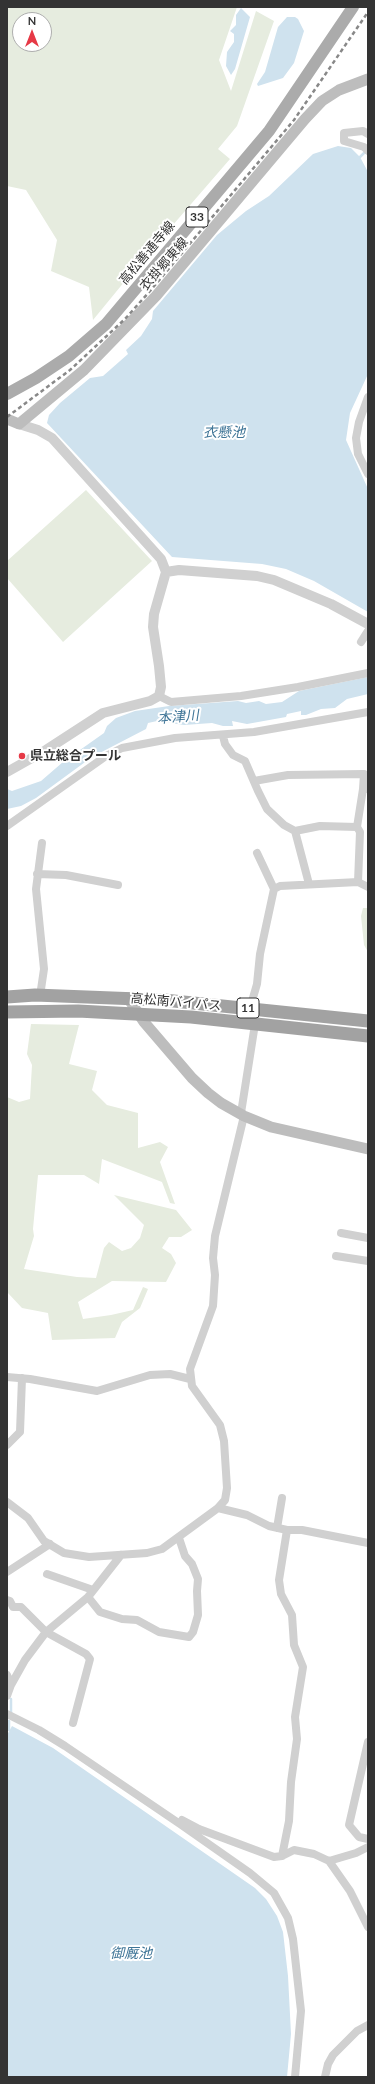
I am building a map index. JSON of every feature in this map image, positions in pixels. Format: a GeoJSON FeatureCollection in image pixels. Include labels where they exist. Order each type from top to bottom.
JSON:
{"type":"FeatureCollection","features":[{"type":"Feature","properties":{"kind":"highway","name":"高松南バイパス"},"geometry":{"type":"LineString","coordinates":[[7,997],[40,996],[128,998],[250,1008],[368,1021]]}},
{"type":"Feature","properties":{"kind":"highway","name":"高松南バイパス"},"geometry":{"type":"LineString","coordinates":[[7,1012],[78,1011],[138,1013],[191,1017],[368,1036]]}},
{"type":"Feature","properties":{"kind":"main road","name":"高松善通寺線"},"geometry":{"type":"LineString","coordinates":[[7,394],[36,378],[69,356],[106,324],[269,131],[353,7]]}},
{"type":"Feature","properties":{"kind":"main road","name":"衣掛郷東線"},"geometry":{"type":"LineString","coordinates":[[19,424],[84,370],[156,296],[305,119],[322,101],[339,90],[368,79]]}},
{"type":"Feature","properties":{"kind":"main road"},"geometry":{"type":"LineString","coordinates":[[7,419],[19,424]]}},
{"type":"Feature","properties":{"kind":"main road"},"geometry":{"type":"LineString","coordinates":[[128,998],[138,1013],[192,1078],[208,1094],[221,1103],[243,1115],[271,1127],[368,1149]]}},
{"type":"Feature","properties":{"kind":"street"},"geometry":{"type":"LineString","coordinates":[[368,134],[363,131],[344,133],[344,141],[364,148],[368,151]]}},
{"type":"Feature","properties":{"kind":"street"},"geometry":{"type":"LineString","coordinates":[[368,398],[359,422],[356,438],[358,454],[368,474]]}},
{"type":"Feature","properties":{"kind":"street"},"geometry":{"type":"LineString","coordinates":[[19,424],[38,430],[52,438],[161,559],[166,572],[154,614],[153,627],[159,666],[159,696]]}},
{"type":"Feature","properties":{"kind":"street"},"geometry":{"type":"LineString","coordinates":[[166,572],[179,570],[250,576],[274,580],[331,604],[368,624]]}},
{"type":"Feature","properties":{"kind":"street"},"geometry":{"type":"LineString","coordinates":[[361,642],[368,631]]}},
{"type":"Feature","properties":{"kind":"street"},"geometry":{"type":"LineString","coordinates":[[159,696],[171,702],[241,696],[298,687],[368,673]]}},
{"type":"Feature","properties":{"kind":"street"},"geometry":{"type":"LineString","coordinates":[[7,772],[46,750],[103,713],[150,701],[159,696]]}},
{"type":"Feature","properties":{"kind":"street"},"geometry":{"type":"LineString","coordinates":[[7,826],[106,756],[122,748],[175,738],[223,736],[254,732],[368,712]]}},
{"type":"Feature","properties":{"kind":"street"},"geometry":{"type":"LineString","coordinates":[[223,736],[225,744],[233,755],[245,761],[268,809],[284,825],[295,831],[320,826],[357,827]]}},
{"type":"Feature","properties":{"kind":"street"},"geometry":{"type":"LineString","coordinates":[[254,781],[288,775],[364,774],[366,789],[357,827],[360,832],[358,882]]}},
{"type":"Feature","properties":{"kind":"street"},"geometry":{"type":"LineString","coordinates":[[295,831],[309,884]]}},
{"type":"Feature","properties":{"kind":"street"},"geometry":{"type":"LineString","coordinates":[[40,996],[44,969],[36,889],[42,843]]}},
{"type":"Feature","properties":{"kind":"street"},"geometry":{"type":"LineString","coordinates":[[250,1008],[257,984],[264,934],[274,889],[256,853]]}},
{"type":"Feature","properties":{"kind":"street"},"geometry":{"type":"LineString","coordinates":[[37,874],[66,875],[118,885]]}},
{"type":"Feature","properties":{"kind":"street"},"geometry":{"type":"LineString","coordinates":[[274,889],[280,886],[358,882],[368,888]]}},
{"type":"Feature","properties":{"kind":"street"},"geometry":{"type":"LineString","coordinates":[[7,1502],[28,1518],[44,1541],[64,1553],[89,1557],[147,1553],[162,1549],[218,1508],[225,1500],[227,1488],[224,1441],[220,1425],[196,1393],[190,1379],[190,1369],[213,1306],[216,1275],[213,1258],[215,1236],[243,1115],[255,1024]]}},
{"type":"Feature","properties":{"kind":"street"},"geometry":{"type":"LineString","coordinates":[[341,1233],[368,1238]]}},
{"type":"Feature","properties":{"kind":"street"},"geometry":{"type":"LineString","coordinates":[[336,1256],[368,1261]]}},
{"type":"Feature","properties":{"kind":"street"},"geometry":{"type":"LineString","coordinates":[[7,1377],[22,1378],[97,1391],[150,1374],[170,1374],[190,1379]]}},
{"type":"Feature","properties":{"kind":"street"},"geometry":{"type":"LineString","coordinates":[[7,1445],[20,1432],[22,1378]]}},
{"type":"Feature","properties":{"kind":"street"},"geometry":{"type":"LineString","coordinates":[[277,1528],[282,1498]]}},
{"type":"Feature","properties":{"kind":"street"},"geometry":{"type":"LineString","coordinates":[[218,1508],[247,1515],[269,1526],[277,1528],[302,1530],[368,1543]]}},
{"type":"Feature","properties":{"kind":"street"},"geometry":{"type":"LineString","coordinates":[[282,1856],[289,1821],[297,1739],[295,1717],[303,1667],[294,1645],[292,1615],[281,1594],[279,1580],[287,1530]]}},
{"type":"Feature","properties":{"kind":"street"},"geometry":{"type":"LineString","coordinates":[[88,1598],[100,1612],[122,1619],[137,1620],[159,1632],[189,1637],[193,1632],[198,1615],[198,1579],[192,1564],[185,1556],[179,1538]]}},
{"type":"Feature","properties":{"kind":"street"},"geometry":{"type":"LineString","coordinates":[[7,1572],[50,1544]]}},
{"type":"Feature","properties":{"kind":"street"},"geometry":{"type":"LineString","coordinates":[[7,1696],[11,1685],[25,1660],[46,1632],[88,1598],[121,1555]]}},
{"type":"Feature","properties":{"kind":"street"},"geometry":{"type":"LineString","coordinates":[[47,1574],[93,1590]]}},
{"type":"Feature","properties":{"kind":"street"},"geometry":{"type":"LineString","coordinates":[[7,1600],[10,1601],[14,1607],[21,1607],[46,1632],[86,1654],[90,1659],[73,1723]]}},
{"type":"Feature","properties":{"kind":"street"},"geometry":{"type":"LineString","coordinates":[[7,1675],[11,1685]]}},
{"type":"Feature","properties":{"kind":"street"},"geometry":{"type":"LineString","coordinates":[[7,1714],[39,1730],[65,1746],[250,1873],[274,1893],[288,1918],[293,1939],[300,2011],[295,2077]]}},
{"type":"Feature","properties":{"kind":"street"},"geometry":{"type":"LineString","coordinates":[[368,1742],[349,1825],[359,1837],[368,1839]]}},
{"type":"Feature","properties":{"kind":"street"},"geometry":{"type":"LineString","coordinates":[[155,1807],[199,1829],[264,1854],[282,1856],[294,1850],[314,1854],[329,1861],[350,1891],[368,1927]]}},
{"type":"Feature","properties":{"kind":"street"},"geometry":{"type":"LineString","coordinates":[[329,1861],[356,1853],[368,1847]]}},
{"type":"Feature","properties":{"kind":"street"},"geometry":{"type":"LineString","coordinates":[[325,2077],[328,2064],[333,2055],[357,2031],[368,2025]]}},
{"type":"Feature","properties":{"kind":"shaded area"},"geometry":{"type":"Polygon","coordinates":[[[7,7],[237,7],[219,60],[231,91],[256,11],[274,21],[237,126],[218,149],[230,159],[93,320],[89,287],[51,271],[57,240],[26,190],[7,186],[7,7]]]}},
{"type":"Feature","properties":{"kind":"shaded area"},"geometry":{"type":"Polygon","coordinates":[[[86,490],[152,561],[63,642],[7,578],[7,561],[86,490]]]}},
{"type":"Feature","properties":{"kind":"shaded area"},"geometry":{"type":"Polygon","coordinates":[[[363,908],[368,908],[368,952],[364,945],[361,916],[363,908]]]}},
{"type":"Feature","properties":{"kind":"shaded area"},"geometry":{"type":"Polygon","coordinates":[[[31,1024],[79,1025],[69,1064],[97,1071],[92,1090],[107,1105],[138,1113],[138,1148],[160,1142],[168,1147],[160,1162],[175,1204],[170,1203],[162,1182],[102,1159],[99,1184],[84,1175],[38,1175],[33,1229],[34,1236],[24,1269],[77,1277],[96,1278],[104,1248],[109,1242],[122,1251],[131,1248],[140,1238],[144,1225],[114,1195],[176,1210],[192,1230],[181,1237],[169,1237],[162,1248],[171,1254],[176,1263],[166,1282],[112,1281],[78,1302],[83,1319],[111,1315],[133,1310],[143,1287],[148,1289],[140,1308],[122,1322],[115,1338],[52,1340],[48,1313],[22,1308],[7,1292],[7,1097],[19,1102],[30,1099],[32,1065],[27,1054],[31,1024]]]}},
{"type":"Feature","properties":{"kind":"water"},"geometry":{"type":"Polygon","coordinates":[[[241,8],[250,17],[235,69],[231,75],[226,66],[227,52],[234,42],[234,34],[230,31],[236,25],[236,15],[241,8]]]}},
{"type":"Feature","properties":{"kind":"water"},"geometry":{"type":"Polygon","coordinates":[[[287,17],[295,17],[298,19],[304,31],[294,63],[283,78],[258,86],[257,84],[265,72],[278,27],[287,17]]]}},
{"type":"Feature","properties":{"kind":"water","name":"衣懸池"},"geometry":{"type":"Polygon","coordinates":[[[338,146],[351,148],[360,157],[368,172],[368,374],[350,413],[346,440],[368,489],[368,612],[314,581],[286,569],[262,564],[172,557],[47,423],[49,415],[60,403],[90,378],[103,376],[128,354],[126,350],[141,336],[152,319],[153,311],[217,235],[246,211],[269,196],[313,154],[338,146]]]}},
{"type":"Feature","properties":{"kind":"water","name":"本津川"},"geometry":{"type":"Polygon","coordinates":[[[368,677],[368,694],[347,699],[335,708],[321,709],[306,715],[301,715],[301,711],[287,714],[286,717],[247,724],[232,721],[233,726],[223,726],[212,723],[184,725],[157,721],[148,723],[146,729],[92,757],[36,798],[21,806],[7,809],[7,789],[12,791],[41,781],[63,762],[104,733],[107,726],[116,718],[135,711],[169,706],[238,701],[246,703],[259,701],[266,704],[282,702],[299,691],[368,677]]]}},
{"type":"Feature","properties":{"kind":"water","name":"御厩池"},"geometry":{"type":"Polygon","coordinates":[[[12,1726],[53,1748],[255,1888],[266,1899],[277,1916],[283,1932],[288,1976],[291,2034],[287,2077],[7,2077],[7,1735],[12,1726]]]}},
{"type":"Feature","properties":{"kind":"waterway"},"geometry":{"type":"LineString","coordinates":[[360,157],[365,152]]}},
{"type":"Feature","properties":{"kind":"waterway"},"geometry":{"type":"LineString","coordinates":[[11,1699],[11,1714]]}},
{"type":"Feature","properties":{"kind":"waterway"},"geometry":{"type":"LineString","coordinates":[[9,1721],[9,1730]]}},
{"type":"Feature","properties":{"kind":"railway"},"geometry":{"type":"LineString","coordinates":[[7,417],[70,370],[125,319],[150,291],[294,120],[368,12]]}},
{"type":"Feature","properties":{"kind":"place","name":"県立総合プール"},"geometry":{"type":"Point","coordinates":[22,756]}}]}
